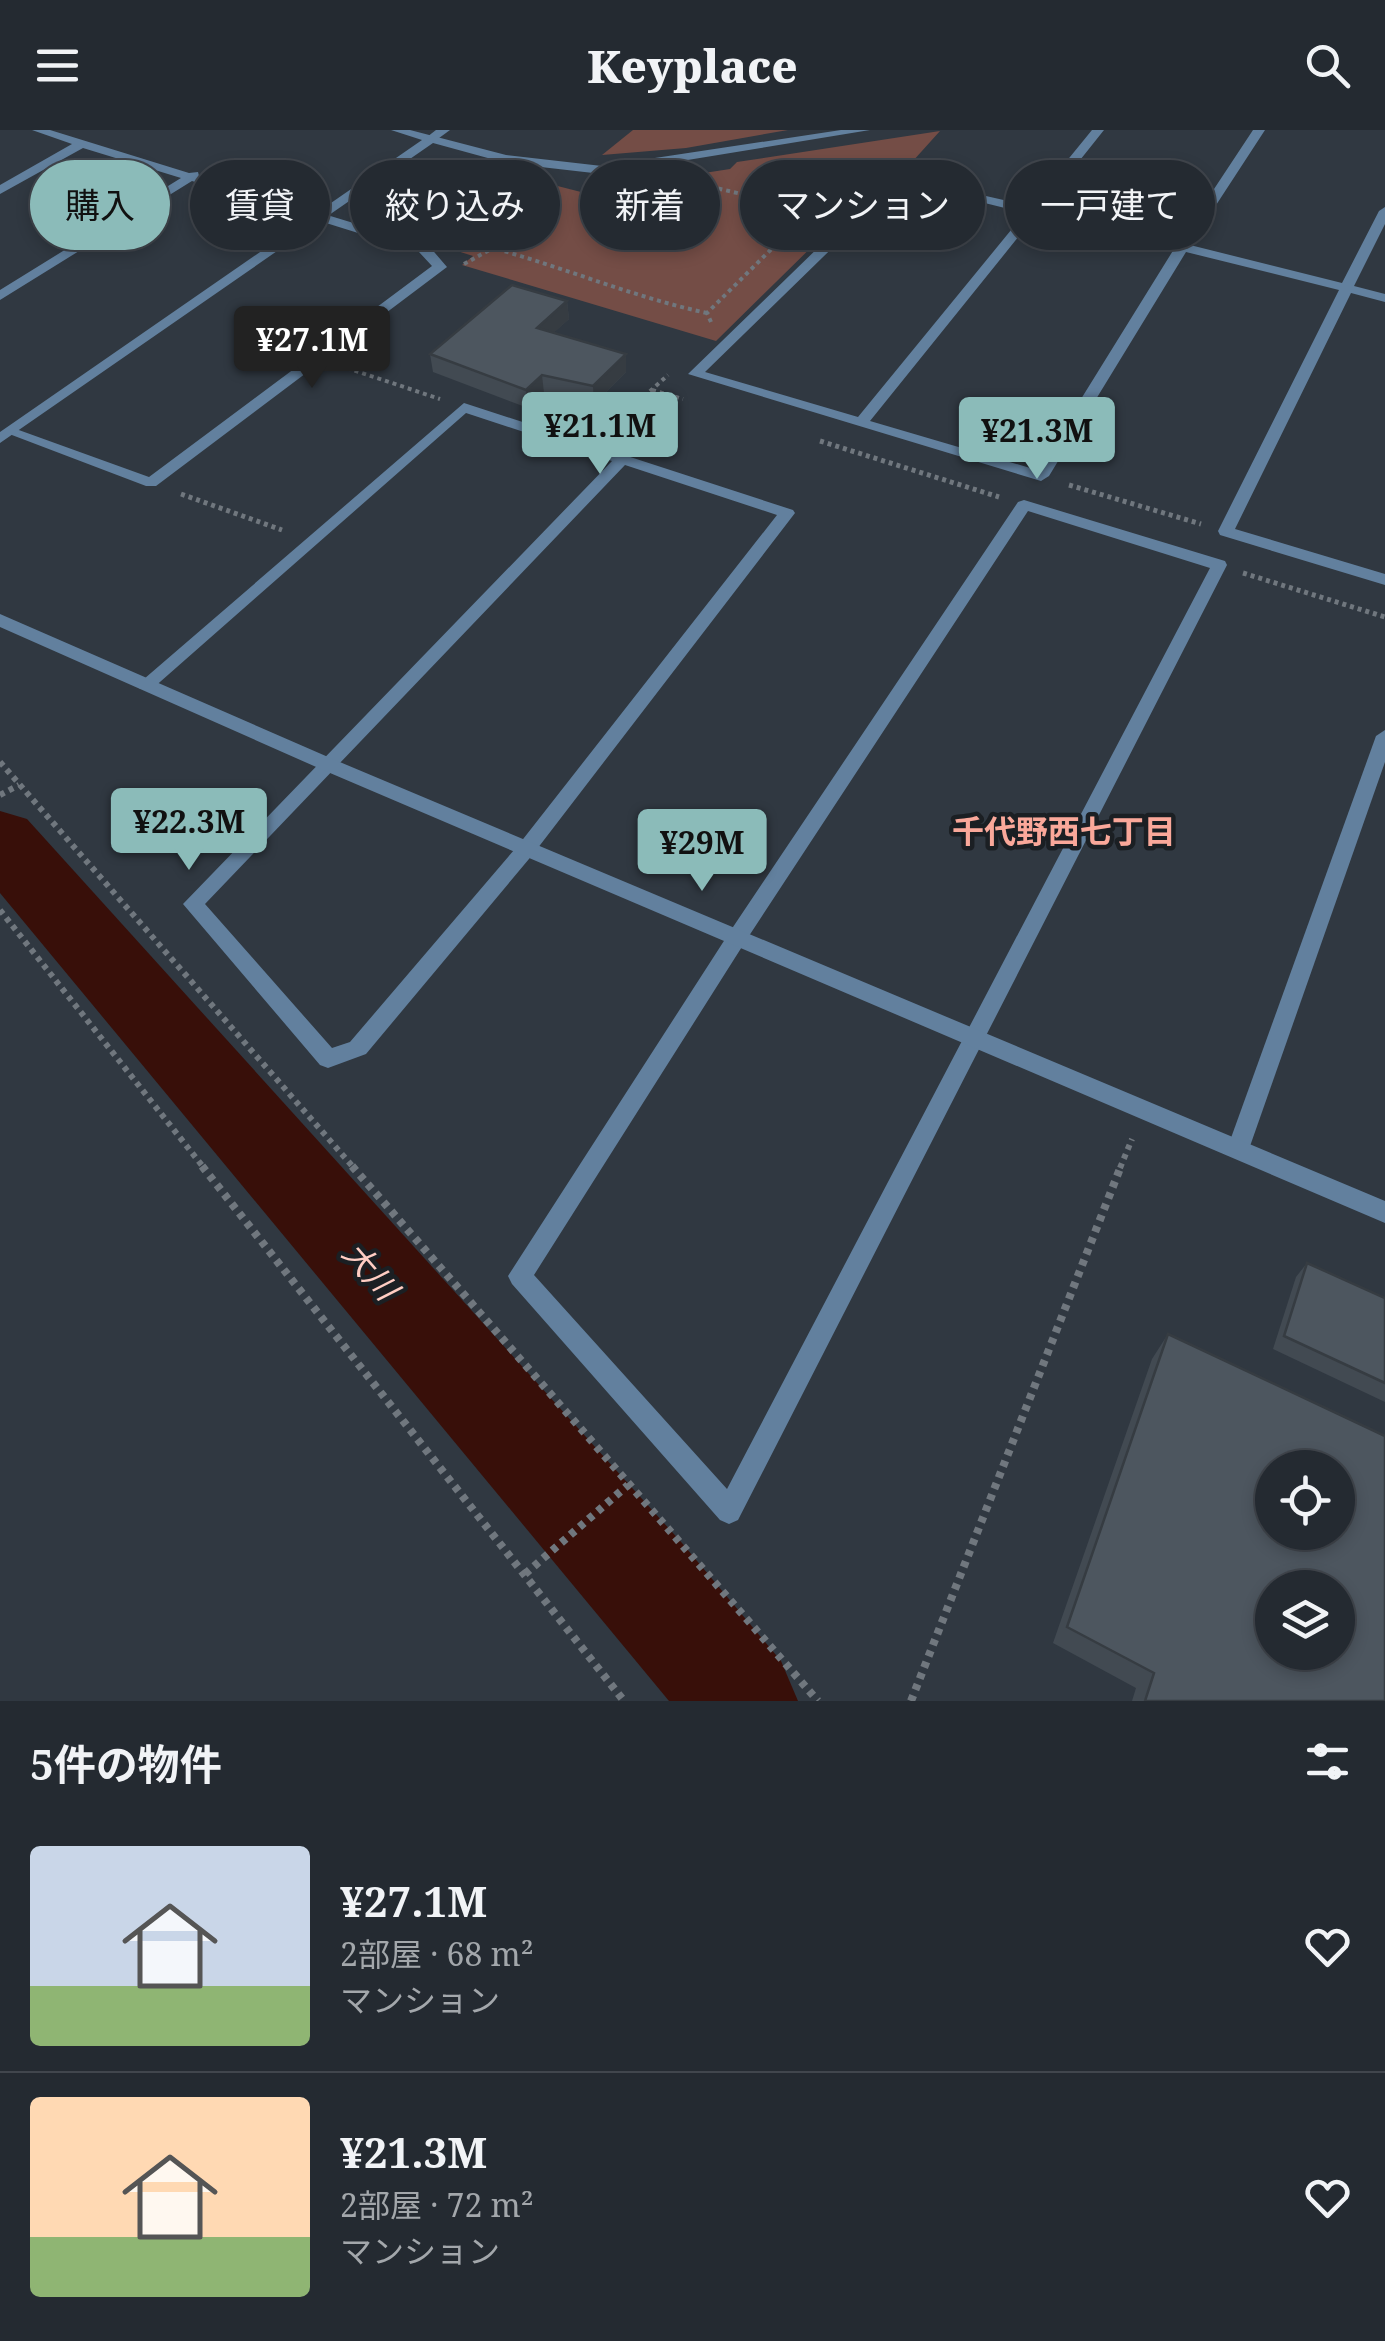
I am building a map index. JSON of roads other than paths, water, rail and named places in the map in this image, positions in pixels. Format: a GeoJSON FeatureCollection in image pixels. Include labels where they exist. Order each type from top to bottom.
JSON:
{"type":"FeatureCollection","features":[{"type":"Feature","properties":{"kind":"street"},"geometry":{"type":"LineString","coordinates":[[38,130],[190,174]]}},
{"type":"Feature","properties":{"kind":"street"},"geometry":{"type":"LineString","coordinates":[[397,130],[506,159],[602,170],[864,130]]}},
{"type":"Feature","properties":{"kind":"street"},"geometry":{"type":"LineString","coordinates":[[330,211],[444,130]]}},
{"type":"Feature","properties":{"kind":"street"},"geometry":{"type":"LineString","coordinates":[[1074,160],[1098,130]]}},
{"type":"Feature","properties":{"kind":"street"},"geometry":{"type":"LineString","coordinates":[[1215,197],[1259,130]]}},
{"type":"Feature","properties":{"kind":"street"},"geometry":{"type":"LineString","coordinates":[[0,190],[83,144]]}},
{"type":"Feature","properties":{"kind":"street"},"geometry":{"type":"LineString","coordinates":[[0,296],[190,177]]}},
{"type":"Feature","properties":{"kind":"street"},"geometry":{"type":"LineString","coordinates":[[1005,204],[896,178],[695,374],[1041,476],[1180,250]]}},
{"type":"Feature","properties":{"kind":"street"},"geometry":{"type":"LineString","coordinates":[[1385,211],[1226,531],[1385,580]]}},
{"type":"Feature","properties":{"kind":"street"},"geometry":{"type":"LineString","coordinates":[[4,433],[152,483],[440,267],[424,249],[330,218]]}},
{"type":"Feature","properties":{"kind":"street"},"geometry":{"type":"LineString","coordinates":[[862,422],[1005,245]]}},
{"type":"Feature","properties":{"kind":"street"},"geometry":{"type":"LineString","coordinates":[[4,433],[273,250]]}},
{"type":"Feature","properties":{"kind":"street"},"geometry":{"type":"LineString","coordinates":[[1194,250],[1385,298]]}},
{"type":"Feature","properties":{"kind":"street"},"geometry":{"type":"LineString","coordinates":[[146,685],[464,407],[787,514],[527,848],[358,1048],[328,1059],[193,904],[621,460]]}},
{"type":"Feature","properties":{"kind":"street"},"geometry":{"type":"LineString","coordinates":[[1024,504],[1218,565],[973,1035],[729,1511],[520,1276],[738,936],[1024,504]]}},
{"type":"Feature","properties":{"kind":"street"},"geometry":{"type":"LineString","coordinates":[[0,620],[329,766],[1385,1212]]}},
{"type":"Feature","properties":{"kind":"street"},"geometry":{"type":"LineString","coordinates":[[1238,1149],[1385,736]]}},
{"type":"Feature","properties":{"kind":"waterway","name":"大川"},"geometry":{"type":"LineString","coordinates":[[0,840],[644,1581],[741,1701]]}},
{"type":"Feature","properties":{"kind":"district","name":"千代野西七丁目"},"geometry":{"type":"Point","coordinates":[1064,832]}}]}
